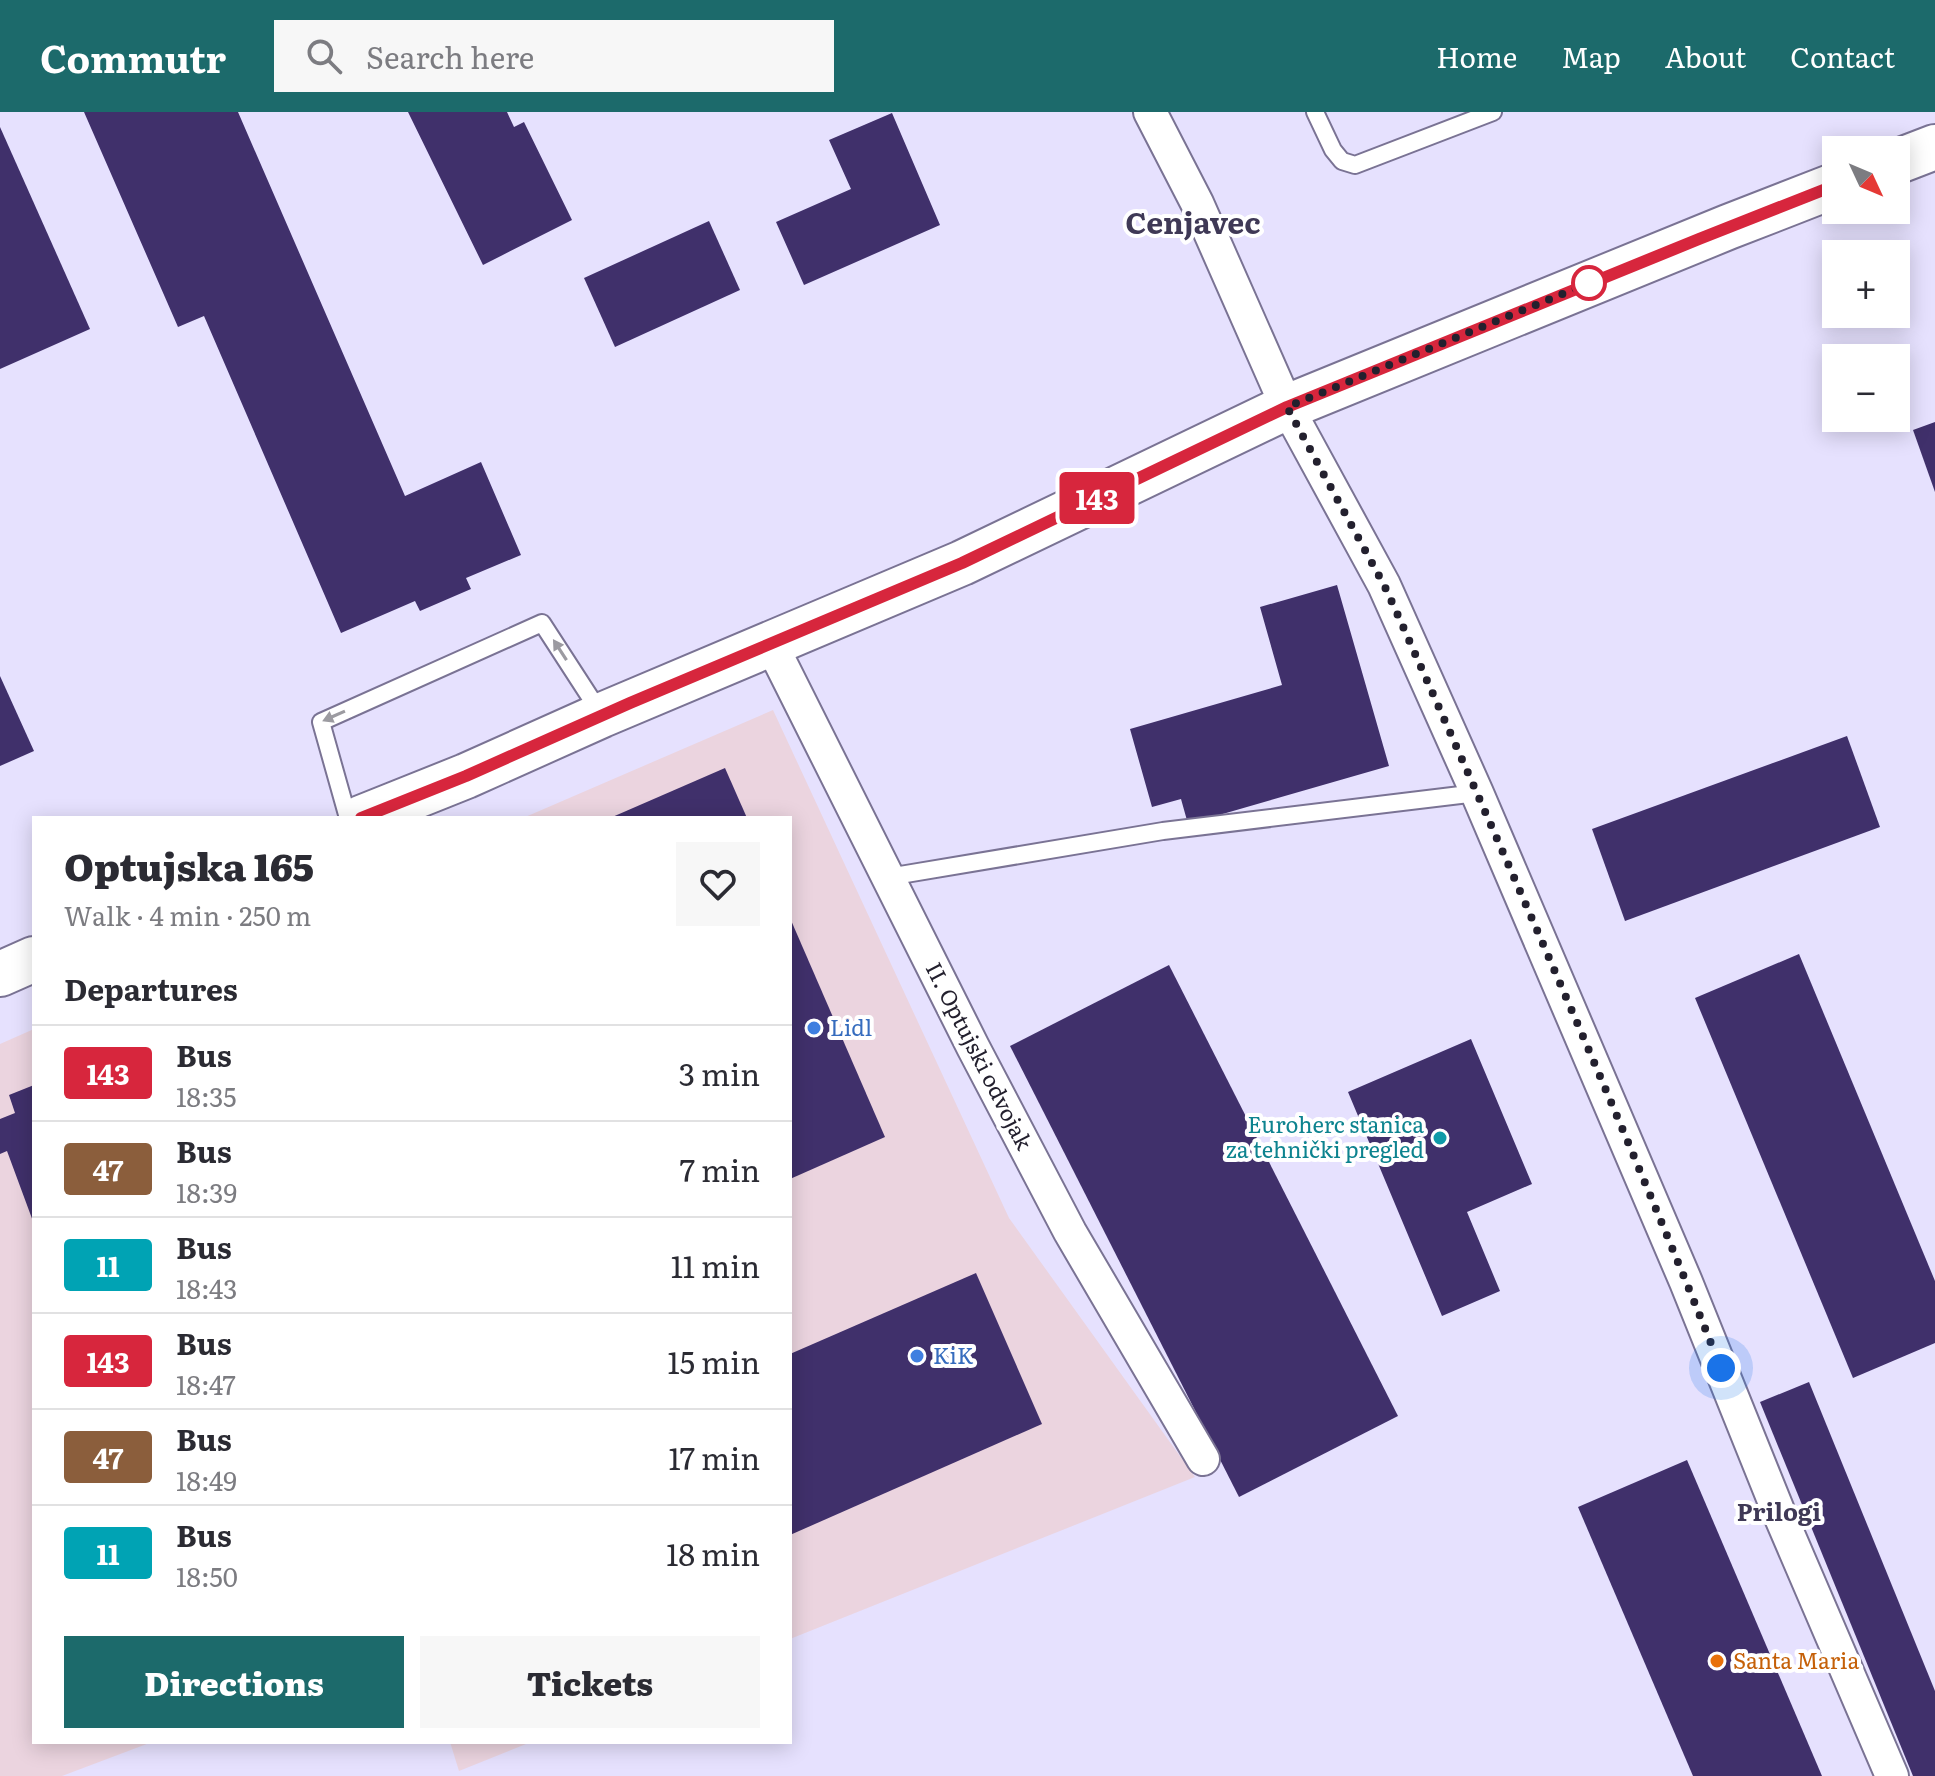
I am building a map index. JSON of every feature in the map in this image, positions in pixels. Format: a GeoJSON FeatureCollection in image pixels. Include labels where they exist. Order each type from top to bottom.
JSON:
{"type":"FeatureCollection","features":[{"type":"Feature","properties":{"kind":"main road"},"geometry":{"type":"LineString","coordinates":[[1910,157],[1935,147]]}},
{"type":"Feature","properties":{"kind":"main road"},"geometry":{"type":"LineString","coordinates":[[366,816],[962,563],[1287,407],[1822,190]]}},
{"type":"Feature","properties":{"kind":"main road"},"geometry":{"type":"LineString","coordinates":[[0,974],[32,960]]}},
{"type":"Feature","properties":{"kind":"street"},"geometry":{"type":"LineString","coordinates":[[1150,112],[1197,203],[1287,407],[1384,585],[1477,793],[1892,1776]]}},
{"type":"Feature","properties":{"kind":"street","name":"II. Optujski odvojak"},"geometry":{"type":"LineString","coordinates":[[771,644],[973,1047],[1070,1232],[1203,1459]]}},
{"type":"Feature","properties":{"kind":"lane"},"geometry":{"type":"LineString","coordinates":[[1315,112],[1333,150],[1342,161],[1355,165],[1493,112]]}},
{"type":"Feature","properties":{"kind":"lane"},"geometry":{"type":"LineString","coordinates":[[347,816],[321,722],[542,623],[602,715]]}},
{"type":"Feature","properties":{"kind":"lane"},"geometry":{"type":"LineString","coordinates":[[888,877],[1163,831],[1477,793]]}},
{"type":"Feature","properties":{"kind":"shaded area"},"geometry":{"type":"Polygon","coordinates":[[[773,710],[1009,1218],[1195,1477],[792,1638],[792,816],[528,816],[773,710]]]}},
{"type":"Feature","properties":{"kind":"shaded area"},"geometry":{"type":"Polygon","coordinates":[[[32,1030],[32,1744],[147,1744],[62,1776],[0,1776],[0,1044],[32,1030]]]}},
{"type":"Feature","properties":{"kind":"shaded area"},"geometry":{"type":"Polygon","coordinates":[[[451,1744],[526,1744],[459,1771],[451,1744]]]}},
{"type":"Feature","properties":{"kind":"building"},"geometry":{"type":"Polygon","coordinates":[[[84,112],[238,112],[405,496],[481,462],[521,555],[466,578],[471,589],[420,611],[415,601],[341,633],[204,316],[178,327],[84,112]]]}},
{"type":"Feature","properties":{"kind":"building"},"geometry":{"type":"Polygon","coordinates":[[[408,112],[507,112],[514,127],[524,122],[572,220],[483,265],[408,112]]]}},
{"type":"Feature","properties":{"kind":"building"},"geometry":{"type":"Polygon","coordinates":[[[892,113],[940,225],[804,285],[776,222],[851,189],[829,140],[892,113]]]}},
{"type":"Feature","properties":{"kind":"building"},"geometry":{"type":"Polygon","coordinates":[[[0,127],[90,329],[0,369],[0,127]]]}},
{"type":"Feature","properties":{"kind":"building"},"geometry":{"type":"Polygon","coordinates":[[[709,221],[740,290],[615,347],[584,278],[709,221]]]}},
{"type":"Feature","properties":{"kind":"building"},"geometry":{"type":"Polygon","coordinates":[[[1935,422],[1935,492],[1913,430],[1935,422]]]}},
{"type":"Feature","properties":{"kind":"building"},"geometry":{"type":"Polygon","coordinates":[[[1337,585],[1389,766],[1188,824],[1181,799],[1152,807],[1130,729],[1282,685],[1260,607],[1337,585]]]}},
{"type":"Feature","properties":{"kind":"building"},"geometry":{"type":"Polygon","coordinates":[[[0,676],[34,751],[0,766],[0,676]]]}},
{"type":"Feature","properties":{"kind":"building"},"geometry":{"type":"Polygon","coordinates":[[[1847,736],[1880,827],[1625,921],[1592,829],[1847,736]]]}},
{"type":"Feature","properties":{"kind":"building"},"geometry":{"type":"Polygon","coordinates":[[[725,768],[746,816],[615,816],[725,768]]]}},
{"type":"Feature","properties":{"kind":"building","name":"Lidl"},"geometry":{"type":"Polygon","coordinates":[[[792,923],[885,1137],[792,1178],[792,923]]]}},
{"type":"Feature","properties":{"kind":"building"},"geometry":{"type":"Polygon","coordinates":[[[1799,954],[1935,1281],[1935,1343],[1853,1378],[1695,998],[1799,954]]]}},
{"type":"Feature","properties":{"kind":"building"},"geometry":{"type":"Polygon","coordinates":[[[1169,965],[1398,1416],[1239,1497],[1010,1046],[1169,965]]]}},
{"type":"Feature","properties":{"kind":"building","name":"Euroherc stanica za tehnički pregled"},"geometry":{"type":"Polygon","coordinates":[[[1471,1039],[1532,1184],[1467,1212],[1500,1291],[1442,1316],[1348,1092],[1471,1039]]]}},
{"type":"Feature","properties":{"kind":"building"},"geometry":{"type":"Polygon","coordinates":[[[32,1086],[32,1219],[7,1151],[0,1154],[0,1119],[15,1113],[9,1095],[32,1086]]]}},
{"type":"Feature","properties":{"kind":"building"},"geometry":{"type":"Polygon","coordinates":[[[976,1273],[1042,1424],[792,1534],[792,1353],[976,1273]]]}},
{"type":"Feature","properties":{"kind":"building"},"geometry":{"type":"Polygon","coordinates":[[[1809,1382],[1935,1691],[1935,1776],[1913,1776],[1760,1402],[1809,1382]]]}},
{"type":"Feature","properties":{"kind":"building"},"geometry":{"type":"Polygon","coordinates":[[[1687,1460],[1822,1776],[1693,1776],[1578,1507],[1687,1460]]]}},
{"type":"Feature","properties":{"kind":"bus line","name":"143"},"geometry":{"type":"LineString","coordinates":[[366,816],[962,563],[1287,407],[1822,191]]}},
{"type":"Feature","properties":{"kind":"place","name":"Lidl"},"geometry":{"type":"Point","coordinates":[814,1028]}},
{"type":"Feature","properties":{"kind":"place","name":"Euroherc stanica za tehnički pregled"},"geometry":{"type":"Point","coordinates":[1440,1138]}},
{"type":"Feature","properties":{"kind":"place","name":"KiK"},"geometry":{"type":"Point","coordinates":[917,1356]}},
{"type":"Feature","properties":{"kind":"place","name":"Santa Maria"},"geometry":{"type":"Point","coordinates":[1717,1661]}},
{"type":"Feature","properties":{"kind":"district","name":"Cenjavec"},"geometry":{"type":"Point","coordinates":[1193,224]}},
{"type":"Feature","properties":{"kind":"district","name":"Prilogi"},"geometry":{"type":"Point","coordinates":[1779,1513]}},
{"type":"Feature","properties":{"kind":"route"},"geometry":{"type":"LineString","coordinates":[[1589,283],[1287,407],[1396,611],[1544,947],[1721,1368]]}}]}
